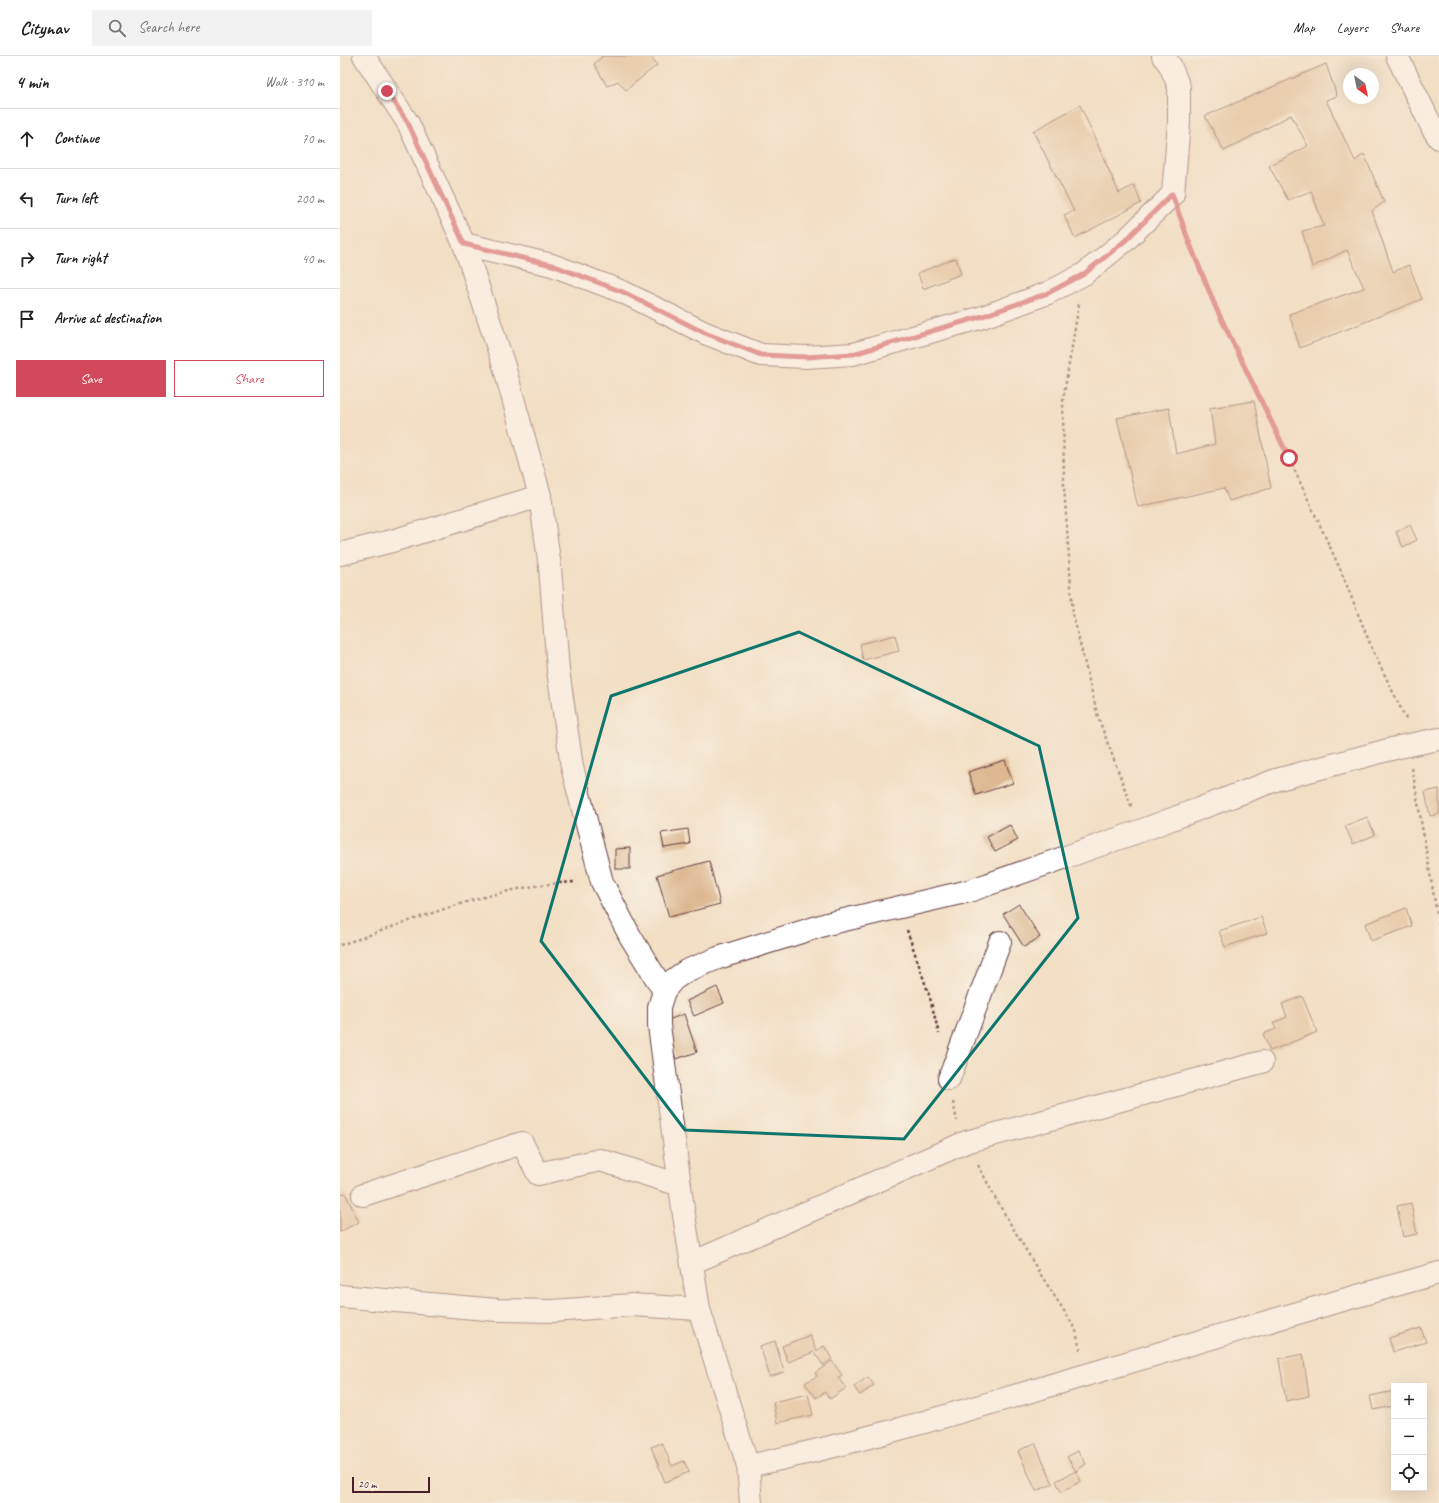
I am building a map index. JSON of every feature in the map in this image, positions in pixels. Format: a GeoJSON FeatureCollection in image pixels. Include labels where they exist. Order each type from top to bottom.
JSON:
{"type":"FeatureCollection","features":[{"type":"Feature","properties":{"kind":"street"},"geometry":{"type":"LineString","coordinates":[[364,56],[408,123],[464,244],[504,366],[540,496],[550,568],[558,670],[572,767],[602,882],[630,936],[664,991]]}},
{"type":"Feature","properties":{"kind":"street"},"geometry":{"type":"LineString","coordinates":[[464,244],[552,265],[623,292],[705,333],[761,355],[806,357],[853,354],[983,316],[1048,293],[1084,274],[1126,240],[1172,194],[1179,122],[1179,87],[1170,65],[1163,56]]}},
{"type":"Feature","properties":{"kind":"street"},"geometry":{"type":"LineString","coordinates":[[1397,56],[1439,138]]}},
{"type":"Feature","properties":{"kind":"street"},"geometry":{"type":"LineString","coordinates":[[340,554],[392,541],[540,496]]}},
{"type":"Feature","properties":{"kind":"street"},"geometry":{"type":"LineString","coordinates":[[751,1503],[748,1466],[699,1309],[680,1185],[659,1026],[659,1007],[664,991],[673,980],[686,971],[718,958],[827,924],[970,891],[1140,831],[1276,780],[1413,744],[1439,739]]}},
{"type":"Feature","properties":{"kind":"street"},"geometry":{"type":"LineString","coordinates":[[949,1079],[1000,942]]}},
{"type":"Feature","properties":{"kind":"street"},"geometry":{"type":"LineString","coordinates":[[692,1263],[966,1142],[1262,1062]]}},
{"type":"Feature","properties":{"kind":"street"},"geometry":{"type":"LineString","coordinates":[[363,1195],[522,1143],[538,1174],[600,1160],[680,1185]]}},
{"type":"Feature","properties":{"kind":"street"},"geometry":{"type":"LineString","coordinates":[[748,1466],[803,1454],[922,1424],[1439,1273]]}},
{"type":"Feature","properties":{"kind":"street"},"geometry":{"type":"LineString","coordinates":[[340,1296],[497,1310],[553,1311],[631,1305],[699,1309]]}},
{"type":"Feature","properties":{"kind":"path"},"geometry":{"type":"LineString","coordinates":[[1172,194],[1189,242],[1216,308],[1289,458],[1341,571],[1413,744],[1439,926]]}},
{"type":"Feature","properties":{"kind":"path"},"geometry":{"type":"LineString","coordinates":[[1084,274],[1063,400],[1064,486],[1073,616],[1098,717],[1140,831]]}},
{"type":"Feature","properties":{"kind":"path"},"geometry":{"type":"LineString","coordinates":[[340,945],[390,929],[446,908],[512,890],[562,882],[602,882]]}},
{"type":"Feature","properties":{"kind":"highlighted area"},"geometry":{"type":"Polygon","coordinates":[[[799,632],[1039,746],[1078,918],[904,1139],[685,1130],[541,941],[611,696],[799,632]]]}},
{"type":"Feature","properties":{"kind":"building"},"geometry":{"type":"Polygon","coordinates":[[[601,56],[651,56],[657,65],[626,90],[618,81],[607,86],[594,64],[602,57],[601,56]]]}},
{"type":"Feature","properties":{"kind":"building"},"geometry":{"type":"Polygon","coordinates":[[[1326,64],[1337,96],[1326,100],[1355,161],[1364,154],[1384,202],[1372,211],[1393,272],[1409,265],[1422,299],[1300,348],[1289,314],[1364,288],[1347,250],[1312,267],[1302,231],[1324,226],[1311,191],[1288,200],[1269,166],[1308,146],[1291,115],[1224,151],[1205,116],[1326,64]]]}},
{"type":"Feature","properties":{"kind":"building"},"geometry":{"type":"Polygon","coordinates":[[[1080,105],[1119,193],[1134,185],[1141,203],[1075,238],[1064,215],[1074,211],[1033,131],[1080,105]]]}},
{"type":"Feature","properties":{"kind":"building"},"geometry":{"type":"Polygon","coordinates":[[[956,258],[961,274],[923,289],[918,273],[956,258]]]}},
{"type":"Feature","properties":{"kind":"building"},"geometry":{"type":"Polygon","coordinates":[[[1254,401],[1271,488],[1229,501],[1224,488],[1138,507],[1117,418],[1169,408],[1176,454],[1215,444],[1210,408],[1254,401]]]}},
{"type":"Feature","properties":{"kind":"building"},"geometry":{"type":"Polygon","coordinates":[[[1410,525],[1417,540],[1403,547],[1396,532],[1410,525]]]}},
{"type":"Feature","properties":{"kind":"building"},"geometry":{"type":"Polygon","coordinates":[[[895,635],[899,651],[863,660],[860,644],[895,635]]]}},
{"type":"Feature","properties":{"kind":"building"},"geometry":{"type":"Polygon","coordinates":[[[1005,760],[1013,783],[976,795],[968,772],[1005,760]]]}},
{"type":"Feature","properties":{"kind":"building"},"geometry":{"type":"Polygon","coordinates":[[[1439,789],[1439,814],[1430,816],[1425,792],[1439,789]]]}},
{"type":"Feature","properties":{"kind":"building"},"geometry":{"type":"Polygon","coordinates":[[[1367,817],[1375,835],[1353,844],[1345,826],[1367,817]]]}},
{"type":"Feature","properties":{"kind":"building"},"geometry":{"type":"Polygon","coordinates":[[[1010,825],[1018,840],[995,852],[987,837],[1010,825]]]}},
{"type":"Feature","properties":{"kind":"building"},"geometry":{"type":"Polygon","coordinates":[[[688,829],[690,844],[664,848],[661,833],[688,829]]]}},
{"type":"Feature","properties":{"kind":"building"},"geometry":{"type":"Polygon","coordinates":[[[630,848],[630,869],[615,869],[615,849],[630,848]]]}},
{"type":"Feature","properties":{"kind":"building"},"geometry":{"type":"Polygon","coordinates":[[[709,861],[720,904],[669,917],[657,875],[709,861]]]}},
{"type":"Feature","properties":{"kind":"building"},"geometry":{"type":"Polygon","coordinates":[[[1019,904],[1040,937],[1024,947],[1003,914],[1019,904]]]}},
{"type":"Feature","properties":{"kind":"building"},"geometry":{"type":"Polygon","coordinates":[[[1406,908],[1412,926],[1371,941],[1365,924],[1406,908]]]}},
{"type":"Feature","properties":{"kind":"building"},"geometry":{"type":"Polygon","coordinates":[[[1261,917],[1267,933],[1225,947],[1219,931],[1261,917]]]}},
{"type":"Feature","properties":{"kind":"building"},"geometry":{"type":"Polygon","coordinates":[[[717,987],[724,1003],[694,1016],[687,1001],[717,987]]]}},
{"type":"Feature","properties":{"kind":"building"},"geometry":{"type":"Polygon","coordinates":[[[1302,996],[1317,1032],[1270,1051],[1263,1034],[1276,1029],[1273,1023],[1287,1017],[1282,1004],[1302,996]]]}},
{"type":"Feature","properties":{"kind":"building"},"geometry":{"type":"Polygon","coordinates":[[[684,1014],[697,1052],[676,1059],[663,1022],[684,1014]]]}},
{"type":"Feature","properties":{"kind":"building"},"geometry":{"type":"Polygon","coordinates":[[[345,1193],[359,1222],[340,1232],[340,1195],[345,1193]]]}},
{"type":"Feature","properties":{"kind":"building"},"geometry":{"type":"Polygon","coordinates":[[[1411,1203],[1417,1234],[1403,1237],[1397,1206],[1411,1203]]]}},
{"type":"Feature","properties":{"kind":"building"},"geometry":{"type":"Polygon","coordinates":[[[1421,1328],[1426,1342],[1393,1352],[1389,1338],[1421,1328]]]}},
{"type":"Feature","properties":{"kind":"building"},"geometry":{"type":"Polygon","coordinates":[[[810,1335],[816,1351],[824,1346],[832,1359],[823,1365],[814,1352],[788,1362],[782,1346],[810,1335]]]}},
{"type":"Feature","properties":{"kind":"building"},"geometry":{"type":"Polygon","coordinates":[[[775,1341],[784,1372],[770,1377],[760,1346],[775,1341]]]}},
{"type":"Feature","properties":{"kind":"building"},"geometry":{"type":"Polygon","coordinates":[[[1303,1354],[1309,1396],[1286,1401],[1279,1359],[1303,1354]]]}},
{"type":"Feature","properties":{"kind":"building"},"geometry":{"type":"Polygon","coordinates":[[[832,1361],[842,1375],[838,1378],[846,1388],[830,1399],[825,1392],[816,1398],[805,1383],[817,1376],[815,1373],[832,1361]]]}},
{"type":"Feature","properties":{"kind":"building"},"geometry":{"type":"Polygon","coordinates":[[[868,1377],[874,1385],[860,1395],[854,1387],[868,1377]]]}},
{"type":"Feature","properties":{"kind":"building"},"geometry":{"type":"Polygon","coordinates":[[[1391,1392],[1391,1407],[1373,1410],[1370,1396],[1391,1392]]]}},
{"type":"Feature","properties":{"kind":"building"},"geometry":{"type":"Polygon","coordinates":[[[808,1394],[813,1415],[777,1423],[773,1402],[808,1394]]]}},
{"type":"Feature","properties":{"kind":"building"},"geometry":{"type":"Polygon","coordinates":[[[662,1443],[672,1466],[684,1461],[689,1472],[665,1482],[651,1447],[662,1443]]]}},
{"type":"Feature","properties":{"kind":"building"},"geometry":{"type":"Polygon","coordinates":[[[1035,1443],[1053,1484],[1036,1491],[1018,1451],[1035,1443]]]}},
{"type":"Feature","properties":{"kind":"building"},"geometry":{"type":"Polygon","coordinates":[[[1078,1451],[1086,1464],[1076,1471],[1067,1457],[1078,1451]]]}},
{"type":"Feature","properties":{"kind":"building"},"geometry":{"type":"Polygon","coordinates":[[[1076,1471],[1081,1481],[1061,1492],[1056,1481],[1076,1471]]]}},
{"type":"Feature","properties":{"kind":"route"},"geometry":{"type":"LineString","coordinates":[[387,91],[408,123],[464,244],[552,265],[623,292],[705,333],[761,355],[806,357],[853,354],[983,316],[1048,293],[1084,274],[1126,240],[1172,194],[1189,242],[1216,308],[1289,458]]}}]}
